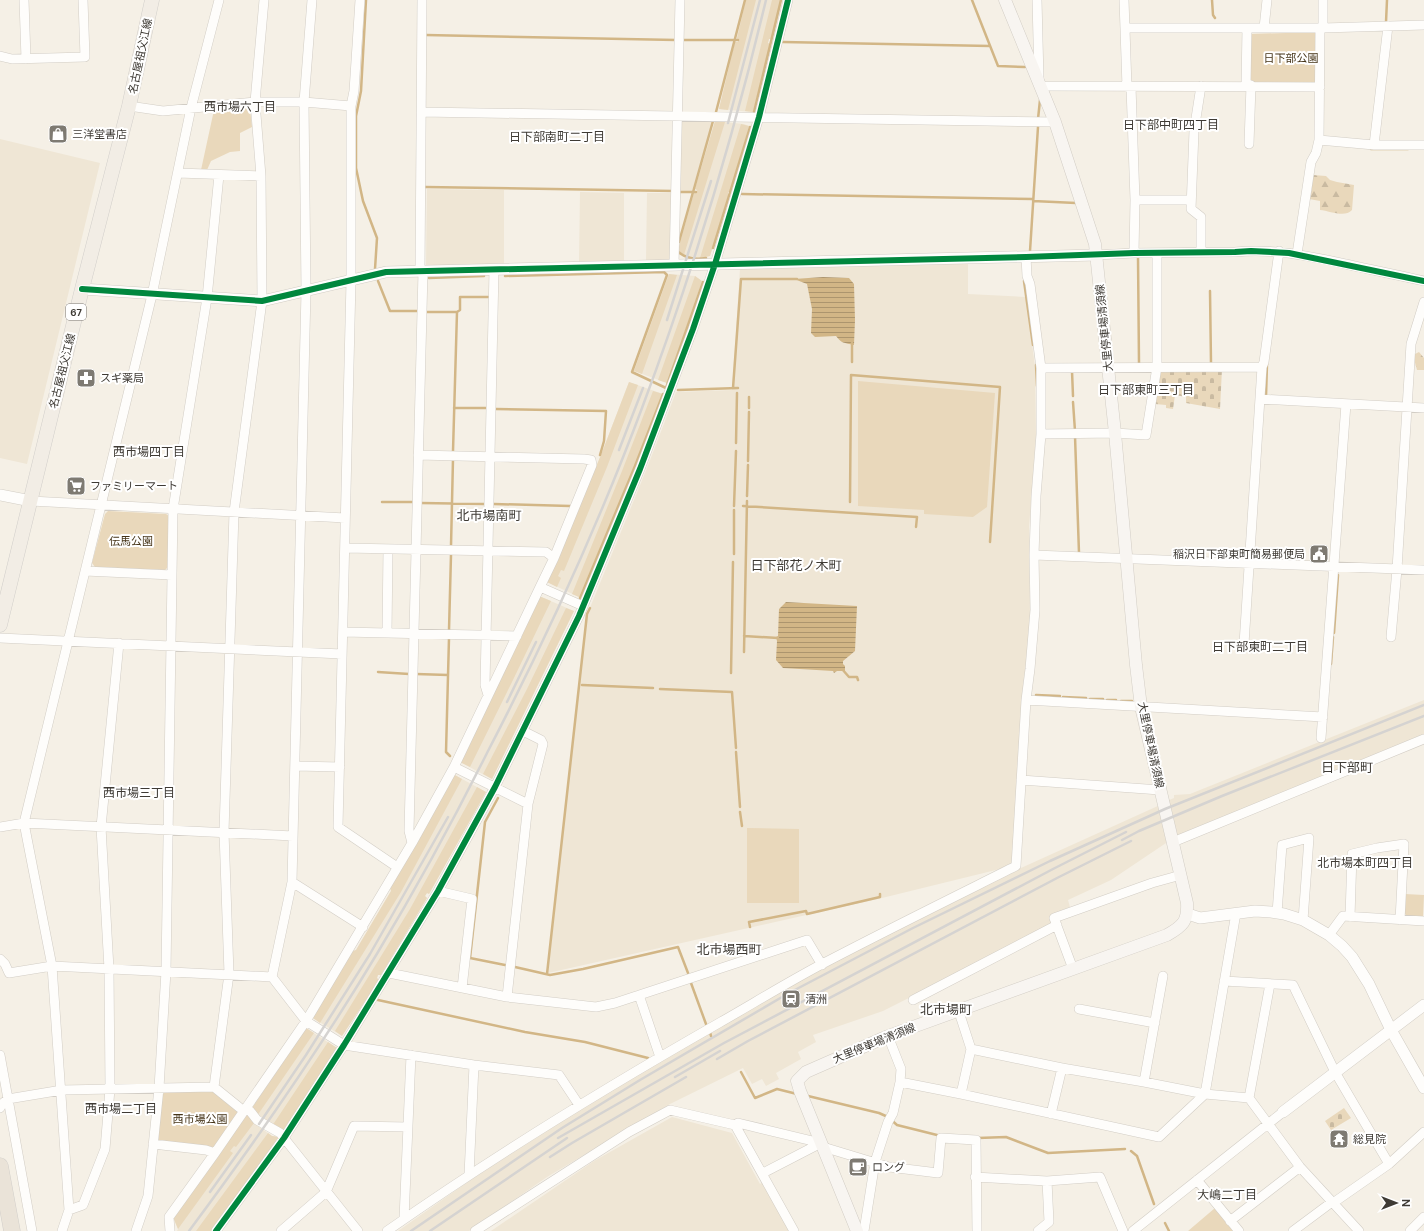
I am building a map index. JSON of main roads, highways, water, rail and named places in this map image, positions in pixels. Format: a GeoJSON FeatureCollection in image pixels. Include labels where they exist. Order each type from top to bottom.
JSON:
{"type":"FeatureCollection","features":[{"type":"Feature","properties":{"kind":"highway"},"geometry":{"type":"LineString","coordinates":[[0,1166],[12,1231]]}},
{"type":"Feature","properties":{"kind":"main road","name":"名古屋祖父江線"},"geometry":{"type":"LineString","coordinates":[[0,625],[82,289],[129,106],[152,0]]}},
{"type":"Feature","properties":{"kind":"main road","name":"大里停車場清須線"},"geometry":{"type":"LineString","coordinates":[[857,1231],[797,1081],[806,1072],[888,1036],[959,1012],[1167,935],[1177,930],[1188,914],[1181,875],[1141,707],[1115,433],[1095,244],[1055,122],[1005,0]]}},
{"type":"Feature","properties":{"kind":"waterway"},"geometry":{"type":"LineString","coordinates":[[366,0],[361,91],[356,116],[356,168],[363,201],[377,238],[375,269]]}},
{"type":"Feature","properties":{"kind":"waterway"},"geometry":{"type":"LineString","coordinates":[[716,112],[745,0]]}},
{"type":"Feature","properties":{"kind":"waterway"},"geometry":{"type":"LineString","coordinates":[[754,112],[781,0]]}},
{"type":"Feature","properties":{"kind":"waterway"},"geometry":{"type":"LineString","coordinates":[[972,0],[998,66],[1025,67]]}},
{"type":"Feature","properties":{"kind":"waterway"},"geometry":{"type":"LineString","coordinates":[[1212,0],[1213,15],[1215,18]]}},
{"type":"Feature","properties":{"kind":"waterway"},"geometry":{"type":"LineString","coordinates":[[1386,22],[1387,0]]}},
{"type":"Feature","properties":{"kind":"waterway"},"geometry":{"type":"LineString","coordinates":[[426,35],[676,40]]}},
{"type":"Feature","properties":{"kind":"waterway"},"geometry":{"type":"LineString","coordinates":[[681,40],[738,40]]}},
{"type":"Feature","properties":{"kind":"waterway"},"geometry":{"type":"LineString","coordinates":[[783,42],[990,46]]}},
{"type":"Feature","properties":{"kind":"waterway"},"geometry":{"type":"LineString","coordinates":[[1038,119],[1040,100]]}},
{"type":"Feature","properties":{"kind":"waterway"},"geometry":{"type":"LineString","coordinates":[[679,242],[713,121]]}},
{"type":"Feature","properties":{"kind":"waterway"},"geometry":{"type":"LineString","coordinates":[[713,248],[750,127]]}},
{"type":"Feature","properties":{"kind":"waterway"},"geometry":{"type":"LineString","coordinates":[[1030,251],[1038,127]]}},
{"type":"Feature","properties":{"kind":"waterway"},"geometry":{"type":"LineString","coordinates":[[1371,149],[1408,149]]}},
{"type":"Feature","properties":{"kind":"waterway"},"geometry":{"type":"LineString","coordinates":[[425,187],[673,191]]}},
{"type":"Feature","properties":{"kind":"waterway"},"geometry":{"type":"LineString","coordinates":[[680,192],[696,192]]}},
{"type":"Feature","properties":{"kind":"waterway"},"geometry":{"type":"LineString","coordinates":[[742,194],[1033,199]]}},
{"type":"Feature","properties":{"kind":"waterway"},"geometry":{"type":"LineString","coordinates":[[1033,201],[1076,203]]}},
{"type":"Feature","properties":{"kind":"waterway"},"geometry":{"type":"LineString","coordinates":[[677,251],[690,258],[706,258]]}},
{"type":"Feature","properties":{"kind":"waterway"},"geometry":{"type":"LineString","coordinates":[[1138,257],[1139,364]]}},
{"type":"Feature","properties":{"kind":"waterway"},"geometry":{"type":"LineString","coordinates":[[505,276],[664,272],[667,275],[632,372],[666,388],[703,282]]}},
{"type":"Feature","properties":{"kind":"waterway"},"geometry":{"type":"LineString","coordinates":[[429,278],[484,276]]}},
{"type":"Feature","properties":{"kind":"waterway"},"geometry":{"type":"LineString","coordinates":[[733,388],[741,279],[797,279]]}},
{"type":"Feature","properties":{"kind":"waterway"},"geometry":{"type":"LineString","coordinates":[[378,281],[390,311],[417,311]]}},
{"type":"Feature","properties":{"kind":"waterway"},"geometry":{"type":"LineString","coordinates":[[1024,281],[1033,345]]}},
{"type":"Feature","properties":{"kind":"waterway"},"geometry":{"type":"LineString","coordinates":[[1210,291],[1211,363]]}},
{"type":"Feature","properties":{"kind":"waterway"},"geometry":{"type":"LineString","coordinates":[[457,312],[460,310],[460,297],[488,297]]}},
{"type":"Feature","properties":{"kind":"waterway"},"geometry":{"type":"LineString","coordinates":[[426,312],[457,312],[453,451]]}},
{"type":"Feature","properties":{"kind":"waterway"},"geometry":{"type":"LineString","coordinates":[[852,343],[852,362]]}},
{"type":"Feature","properties":{"kind":"waterway"},"geometry":{"type":"LineString","coordinates":[[1266,396],[1267,364]]}},
{"type":"Feature","properties":{"kind":"waterway"},"geometry":{"type":"LineString","coordinates":[[1036,365],[1037,386]]}},
{"type":"Feature","properties":{"kind":"waterway"},"geometry":{"type":"LineString","coordinates":[[1072,371],[1073,396]]}},
{"type":"Feature","properties":{"kind":"waterway"},"geometry":{"type":"LineString","coordinates":[[850,502],[851,375],[1000,387],[990,542]]}},
{"type":"Feature","properties":{"kind":"waterway"},"geometry":{"type":"LineString","coordinates":[[678,390],[738,388]]}},
{"type":"Feature","properties":{"kind":"waterway"},"geometry":{"type":"LineString","coordinates":[[736,443],[737,393]]}},
{"type":"Feature","properties":{"kind":"waterway"},"geometry":{"type":"LineString","coordinates":[[580,598],[663,394]]}},
{"type":"Feature","properties":{"kind":"waterway"},"geometry":{"type":"LineString","coordinates":[[749,397],[749,408]]}},
{"type":"Feature","properties":{"kind":"waterway"},"geometry":{"type":"LineString","coordinates":[[1073,402],[1075,431]]}},
{"type":"Feature","properties":{"kind":"waterway"},"geometry":{"type":"LineString","coordinates":[[454,408],[486,408]]}},
{"type":"Feature","properties":{"kind":"waterway"},"geometry":{"type":"LineString","coordinates":[[496,409],[606,411],[604,441],[600,455]]}},
{"type":"Feature","properties":{"kind":"waterway"},"geometry":{"type":"LineString","coordinates":[[748,461],[749,412]]}},
{"type":"Feature","properties":{"kind":"waterway"},"geometry":{"type":"LineString","coordinates":[[1075,436],[1079,553]]}},
{"type":"Feature","properties":{"kind":"waterway"},"geometry":{"type":"LineString","coordinates":[[734,506],[736,451]]}},
{"type":"Feature","properties":{"kind":"waterway"},"geometry":{"type":"LineString","coordinates":[[451,546],[453,459]]}},
{"type":"Feature","properties":{"kind":"waterway"},"geometry":{"type":"LineString","coordinates":[[747,496],[748,465]]}},
{"type":"Feature","properties":{"kind":"waterway"},"geometry":{"type":"LineString","coordinates":[[744,652],[747,501]]}},
{"type":"Feature","properties":{"kind":"waterway"},"geometry":{"type":"LineString","coordinates":[[382,502],[413,502]]}},
{"type":"Feature","properties":{"kind":"waterway"},"geometry":{"type":"LineString","coordinates":[[421,503],[484,504]]}},
{"type":"Feature","properties":{"kind":"waterway"},"geometry":{"type":"LineString","coordinates":[[494,504],[570,506]]}},
{"type":"Feature","properties":{"kind":"waterway"},"geometry":{"type":"LineString","coordinates":[[743,506],[917,517],[916,527]]}},
{"type":"Feature","properties":{"kind":"waterway"},"geometry":{"type":"LineString","coordinates":[[734,510],[734,554]]}},
{"type":"Feature","properties":{"kind":"waterway"},"geometry":{"type":"LineString","coordinates":[[449,630],[451,555]]}},
{"type":"Feature","properties":{"kind":"waterway"},"geometry":{"type":"LineString","coordinates":[[731,673],[733,562]]}},
{"type":"Feature","properties":{"kind":"waterway"},"geometry":{"type":"LineString","coordinates":[[1334,633],[1338,575]]}},
{"type":"Feature","properties":{"kind":"waterway"},"geometry":{"type":"LineString","coordinates":[[547,974],[587,614],[590,608]]}},
{"type":"Feature","properties":{"kind":"waterway"},"geometry":{"type":"LineString","coordinates":[[744,636],[778,638]]}},
{"type":"Feature","properties":{"kind":"waterway"},"geometry":{"type":"LineString","coordinates":[[1331,664],[1333,637]]}},
{"type":"Feature","properties":{"kind":"waterway"},"geometry":{"type":"LineString","coordinates":[[449,638],[446,752],[450,756]]}},
{"type":"Feature","properties":{"kind":"waterway"},"geometry":{"type":"LineString","coordinates":[[842,669],[849,677],[857,677],[858,680]]}},
{"type":"Feature","properties":{"kind":"waterway"},"geometry":{"type":"LineString","coordinates":[[378,672],[409,674]]}},
{"type":"Feature","properties":{"kind":"waterway"},"geometry":{"type":"LineString","coordinates":[[416,674],[448,675]]}},
{"type":"Feature","properties":{"kind":"waterway"},"geometry":{"type":"LineString","coordinates":[[582,685],[653,688]]}},
{"type":"Feature","properties":{"kind":"waterway"},"geometry":{"type":"LineString","coordinates":[[660,689],[732,692],[736,748]]}},
{"type":"Feature","properties":{"kind":"waterway"},"geometry":{"type":"LineString","coordinates":[[1036,695],[1060,696]]}},
{"type":"Feature","properties":{"kind":"waterway"},"geometry":{"type":"LineString","coordinates":[[1063,697],[1086,698]]}},
{"type":"Feature","properties":{"kind":"waterway"},"geometry":{"type":"LineString","coordinates":[[1090,699],[1103,699]]}},
{"type":"Feature","properties":{"kind":"waterway"},"geometry":{"type":"LineString","coordinates":[[1107,700],[1116,700]]}},
{"type":"Feature","properties":{"kind":"waterway"},"geometry":{"type":"LineString","coordinates":[[1121,701],[1132,701]]}},
{"type":"Feature","properties":{"kind":"waterway"},"geometry":{"type":"LineString","coordinates":[[736,752],[740,807]]}},
{"type":"Feature","properties":{"kind":"waterway"},"geometry":{"type":"LineString","coordinates":[[498,798],[485,822],[470,958],[505,965]]}},
{"type":"Feature","properties":{"kind":"waterway"},"geometry":{"type":"LineString","coordinates":[[740,812],[742,826]]}},
{"type":"Feature","properties":{"kind":"waterway"},"geometry":{"type":"LineString","coordinates":[[750,927],[749,922],[806,911],[807,914],[880,897],[880,894]]}},
{"type":"Feature","properties":{"kind":"waterway"},"geometry":{"type":"LineString","coordinates":[[515,967],[550,975],[678,947],[688,973]]}},
{"type":"Feature","properties":{"kind":"waterway"},"geometry":{"type":"LineString","coordinates":[[691,983],[706,1024]]}},
{"type":"Feature","properties":{"kind":"waterway"},"geometry":{"type":"LineString","coordinates":[[378,1000],[525,1032],[585,1042],[648,1058]]}},
{"type":"Feature","properties":{"kind":"waterway"},"geometry":{"type":"LineString","coordinates":[[710,1032],[711,1036]]}},
{"type":"Feature","properties":{"kind":"waterway"},"geometry":{"type":"LineString","coordinates":[[741,1072],[755,1098],[777,1089],[797,1094]]}},
{"type":"Feature","properties":{"kind":"waterway"},"geometry":{"type":"LineString","coordinates":[[808,1096],[879,1113],[888,1117],[897,1125],[941,1136]]}},
{"type":"Feature","properties":{"kind":"waterway"},"geometry":{"type":"LineString","coordinates":[[978,1138],[1006,1137],[1048,1153],[1125,1149]]}},
{"type":"Feature","properties":{"kind":"waterway"},"geometry":{"type":"LineString","coordinates":[[1131,1151],[1137,1156],[1154,1204]]}},
{"type":"Feature","properties":{"kind":"waterway"},"geometry":{"type":"LineString","coordinates":[[1165,1223],[1169,1231]]}},
{"type":"Feature","properties":{"kind":"railway"},"geometry":{"type":"LineString","coordinates":[[728,123],[760,0]]}},
{"type":"Feature","properties":{"kind":"railway"},"geometry":{"type":"LineString","coordinates":[[189,1231],[287,1094],[378,952],[421,878],[461,804],[509,711],[550,626],[589,539],[625,452],[678,308],[695,257],[740,103],[766,0]]}},
{"type":"Feature","properties":{"kind":"railway"},"geometry":{"type":"LineString","coordinates":[[667,320],[711,181]]}},
{"type":"Feature","properties":{"kind":"railway"},"geometry":{"type":"LineString","coordinates":[[619,450],[643,388]]}},
{"type":"Feature","properties":{"kind":"railway"},"geometry":{"type":"LineString","coordinates":[[507,702],[536,642]]}},
{"type":"Feature","properties":{"kind":"railway"},"geometry":{"type":"LineString","coordinates":[[411,1231],[562,1128],[640,1080],[789,993],[913,928],[1050,861],[1165,809],[1424,705]]}},
{"type":"Feature","properties":{"kind":"railway"},"geometry":{"type":"LineString","coordinates":[[1122,840],[1139,831],[1222,796],[1424,716]]}},
{"type":"Feature","properties":{"kind":"railway"},"geometry":{"type":"LineString","coordinates":[[259,1124],[306,1055],[370,954],[448,817]]}},
{"type":"Feature","properties":{"kind":"railway"},"geometry":{"type":"LineString","coordinates":[[558,1138],[724,1043],[1126,832]]}},
{"type":"Feature","properties":{"kind":"railway"},"geometry":{"type":"LineString","coordinates":[[717,1059],[748,1041],[1059,877],[1131,841]]}},
{"type":"Feature","properties":{"kind":"railway"},"geometry":{"type":"LineString","coordinates":[[675,1077],[720,1051]]}},
{"type":"Feature","properties":{"kind":"railway"},"geometry":{"type":"LineString","coordinates":[[550,1157],[686,1077]]}},
{"type":"Feature","properties":{"kind":"railway"},"geometry":{"type":"LineString","coordinates":[[210,1192],[251,1135]]}},
{"type":"Feature","properties":{"kind":"railway"},"geometry":{"type":"LineString","coordinates":[[430,1231],[567,1138]]}},
{"type":"Feature","properties":{"kind":"place","name":"三洋堂書店"},"geometry":{"type":"Point","coordinates":[58,134]}},
{"type":"Feature","properties":{"kind":"place","name":"スギ薬局"},"geometry":{"type":"Point","coordinates":[86,378]}},
{"type":"Feature","properties":{"kind":"place","name":"ファミリーマート"},"geometry":{"type":"Point","coordinates":[76,486]}},
{"type":"Feature","properties":{"kind":"place","name":"稲沢日下部東町簡易郵便局"},"geometry":{"type":"Point","coordinates":[1319,554]}},
{"type":"Feature","properties":{"kind":"place","name":"清洲"},"geometry":{"type":"Point","coordinates":[791,999]}},
{"type":"Feature","properties":{"kind":"place","name":"総見院"},"geometry":{"type":"Point","coordinates":[1339,1139]}},
{"type":"Feature","properties":{"kind":"place","name":"ロング"},"geometry":{"type":"Point","coordinates":[858,1167]}},
{"type":"Feature","properties":{"kind":"district","name":"西市場六丁目"},"geometry":{"type":"Point","coordinates":[240,107]}},
{"type":"Feature","properties":{"kind":"district","name":"日下部中町四丁目"},"geometry":{"type":"Point","coordinates":[1171,125]}},
{"type":"Feature","properties":{"kind":"district","name":"日下部南町二丁目"},"geometry":{"type":"Point","coordinates":[557,137]}},
{"type":"Feature","properties":{"kind":"district","name":"日下部東町三丁目"},"geometry":{"type":"Point","coordinates":[1146,390]}},
{"type":"Feature","properties":{"kind":"district","name":"西市場四丁目"},"geometry":{"type":"Point","coordinates":[149,452]}},
{"type":"Feature","properties":{"kind":"district","name":"北市場南町"},"geometry":{"type":"Point","coordinates":[489,515]}},
{"type":"Feature","properties":{"kind":"district","name":"日下部花ノ木町"},"geometry":{"type":"Point","coordinates":[796,565]}},
{"type":"Feature","properties":{"kind":"district","name":"日下部東町二丁目"},"geometry":{"type":"Point","coordinates":[1260,647]}},
{"type":"Feature","properties":{"kind":"district","name":"日下部町"},"geometry":{"type":"Point","coordinates":[1347,767]}},
{"type":"Feature","properties":{"kind":"district","name":"西市場三丁目"},"geometry":{"type":"Point","coordinates":[139,793]}},
{"type":"Feature","properties":{"kind":"district","name":"北市場本町四丁目"},"geometry":{"type":"Point","coordinates":[1365,863]}},
{"type":"Feature","properties":{"kind":"district","name":"北市場西町"},"geometry":{"type":"Point","coordinates":[729,949]}},
{"type":"Feature","properties":{"kind":"district","name":"北市場町"},"geometry":{"type":"Point","coordinates":[946,1009]}},
{"type":"Feature","properties":{"kind":"district","name":"西市場二丁目"},"geometry":{"type":"Point","coordinates":[121,1109]}},
{"type":"Feature","properties":{"kind":"district","name":"大嶋二丁目"},"geometry":{"type":"Point","coordinates":[1227,1195]}},
{"type":"Feature","properties":{"kind":"park label","name":"日下部公園"},"geometry":{"type":"Point","coordinates":[1291,58]}},
{"type":"Feature","properties":{"kind":"park label","name":"伝馬公園"},"geometry":{"type":"Point","coordinates":[131,541]}},
{"type":"Feature","properties":{"kind":"park label","name":"西市場公園"},"geometry":{"type":"Point","coordinates":[200,1119]}}]}
